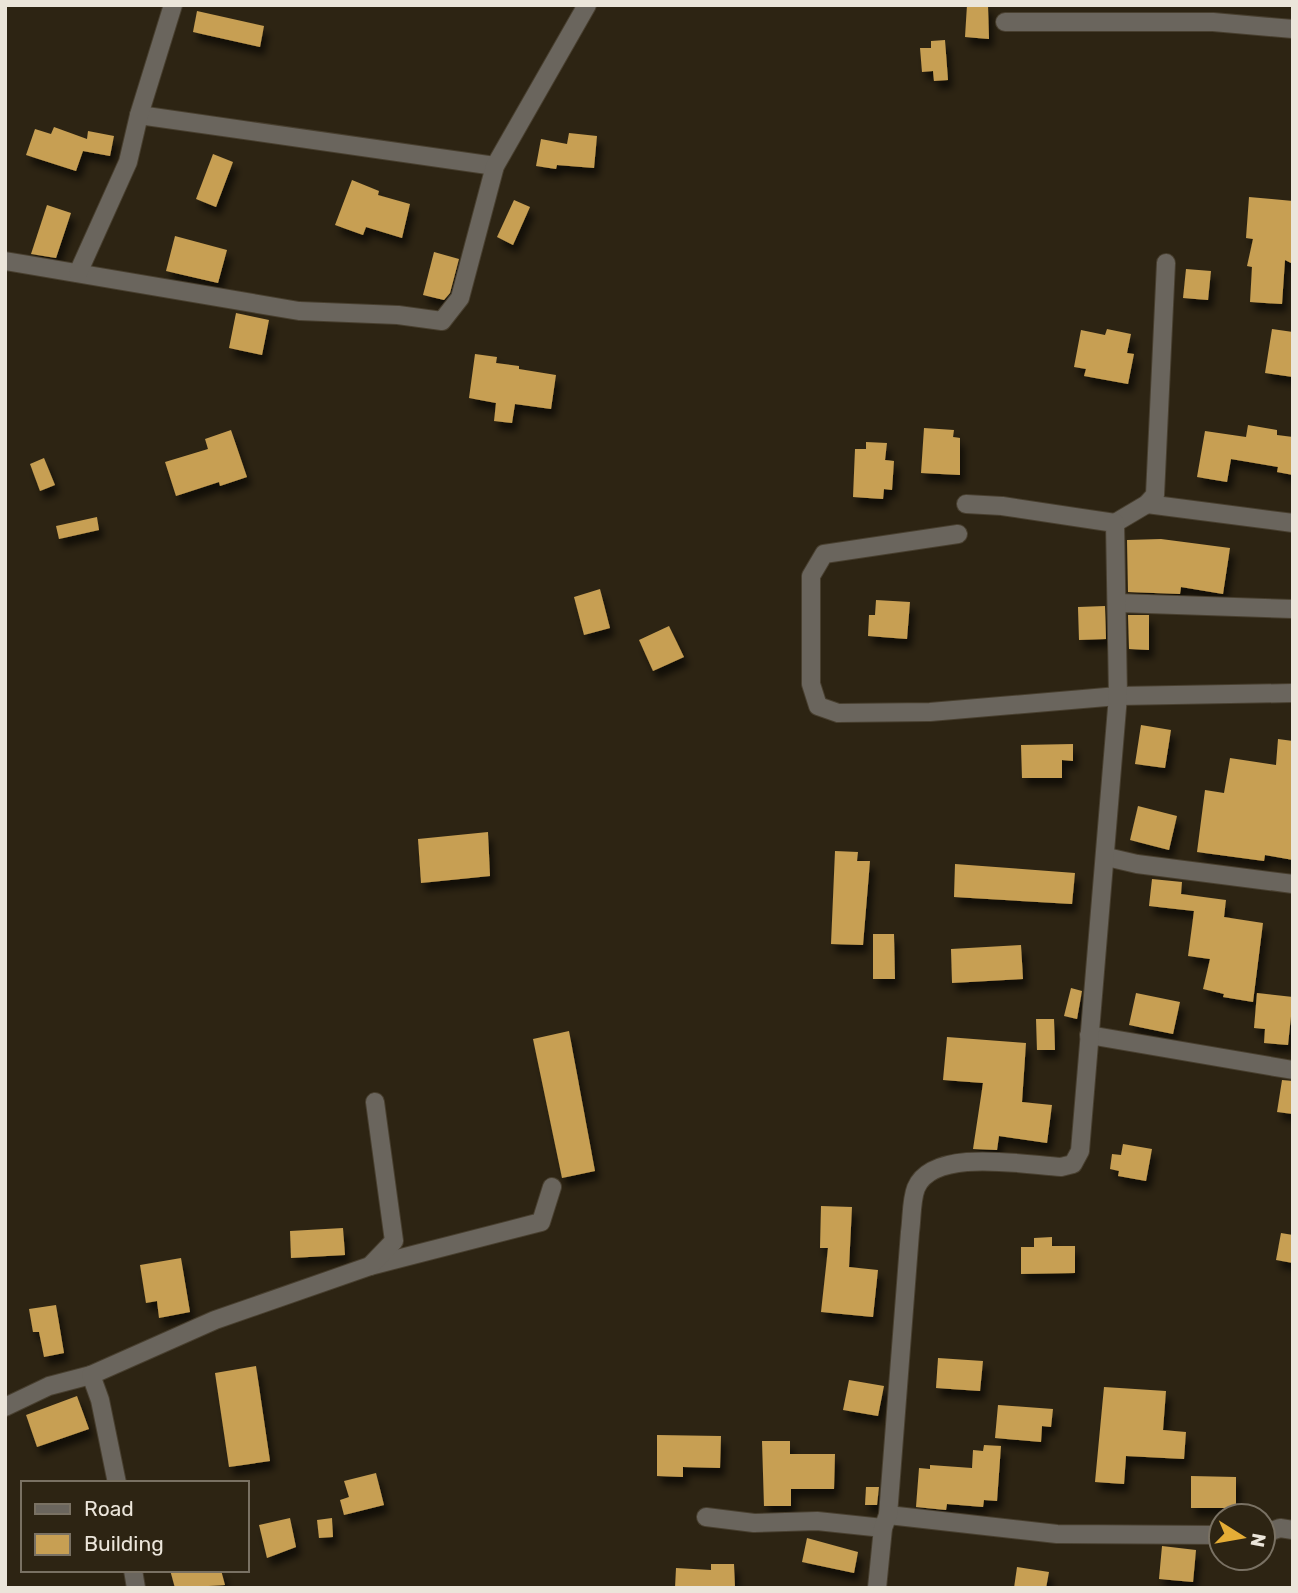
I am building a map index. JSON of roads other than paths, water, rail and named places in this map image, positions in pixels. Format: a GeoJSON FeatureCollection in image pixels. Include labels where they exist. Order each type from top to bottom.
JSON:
{"type":"FeatureCollection","features":[{"type":"Feature","properties":{"kind":"street"},"geometry":{"type":"LineString","coordinates":[[79,272],[128,162],[139,115],[173,5]]}},
{"type":"Feature","properties":{"kind":"street"},"geometry":{"type":"LineString","coordinates":[[5,261],[299,311],[387,314],[442,321],[460,298],[495,166],[587,5]]}},
{"type":"Feature","properties":{"kind":"street"},"geometry":{"type":"LineString","coordinates":[[1005,22],[1213,22],[1293,29]]}},
{"type":"Feature","properties":{"kind":"street"},"geometry":{"type":"LineString","coordinates":[[139,115],[495,166]]}},
{"type":"Feature","properties":{"kind":"street"},"geometry":{"type":"LineString","coordinates":[[966,504],[1002,506],[1115,523],[1147,504],[1155,495],[1166,263]]}},
{"type":"Feature","properties":{"kind":"street"},"geometry":{"type":"LineString","coordinates":[[1147,504],[1293,523]]}},
{"type":"Feature","properties":{"kind":"street"},"geometry":{"type":"LineString","coordinates":[[877,1588],[886,1521],[916,1188],[930,1171],[964,1161],[1061,1167],[1073,1164],[1080,1151],[1098,906],[1107,856],[1118,696],[1115,523]]}},
{"type":"Feature","properties":{"kind":"street"},"geometry":{"type":"LineString","coordinates":[[958,534],[824,554],[811,576],[811,684],[818,706],[838,713],[930,712],[1118,696],[1293,693]]}},
{"type":"Feature","properties":{"kind":"street"},"geometry":{"type":"LineString","coordinates":[[1118,603],[1293,609]]}},
{"type":"Feature","properties":{"kind":"street"},"geometry":{"type":"LineString","coordinates":[[1107,856],[1137,864],[1293,884]]}},
{"type":"Feature","properties":{"kind":"street"},"geometry":{"type":"LineString","coordinates":[[1089,1035],[1293,1069]]}},
{"type":"Feature","properties":{"kind":"street"},"geometry":{"type":"LineString","coordinates":[[370,1266],[394,1241],[375,1102]]}},
{"type":"Feature","properties":{"kind":"street"},"geometry":{"type":"LineString","coordinates":[[5,1407],[49,1386],[92,1375],[215,1320],[370,1266],[541,1222],[552,1187]]}},
{"type":"Feature","properties":{"kind":"street"},"geometry":{"type":"LineString","coordinates":[[92,1375],[100,1400],[117,1481]]}},
{"type":"Feature","properties":{"kind":"street"},"geometry":{"type":"LineString","coordinates":[[706,1517],[754,1523],[886,1521],[1057,1534],[1207,1535]]}}]}
